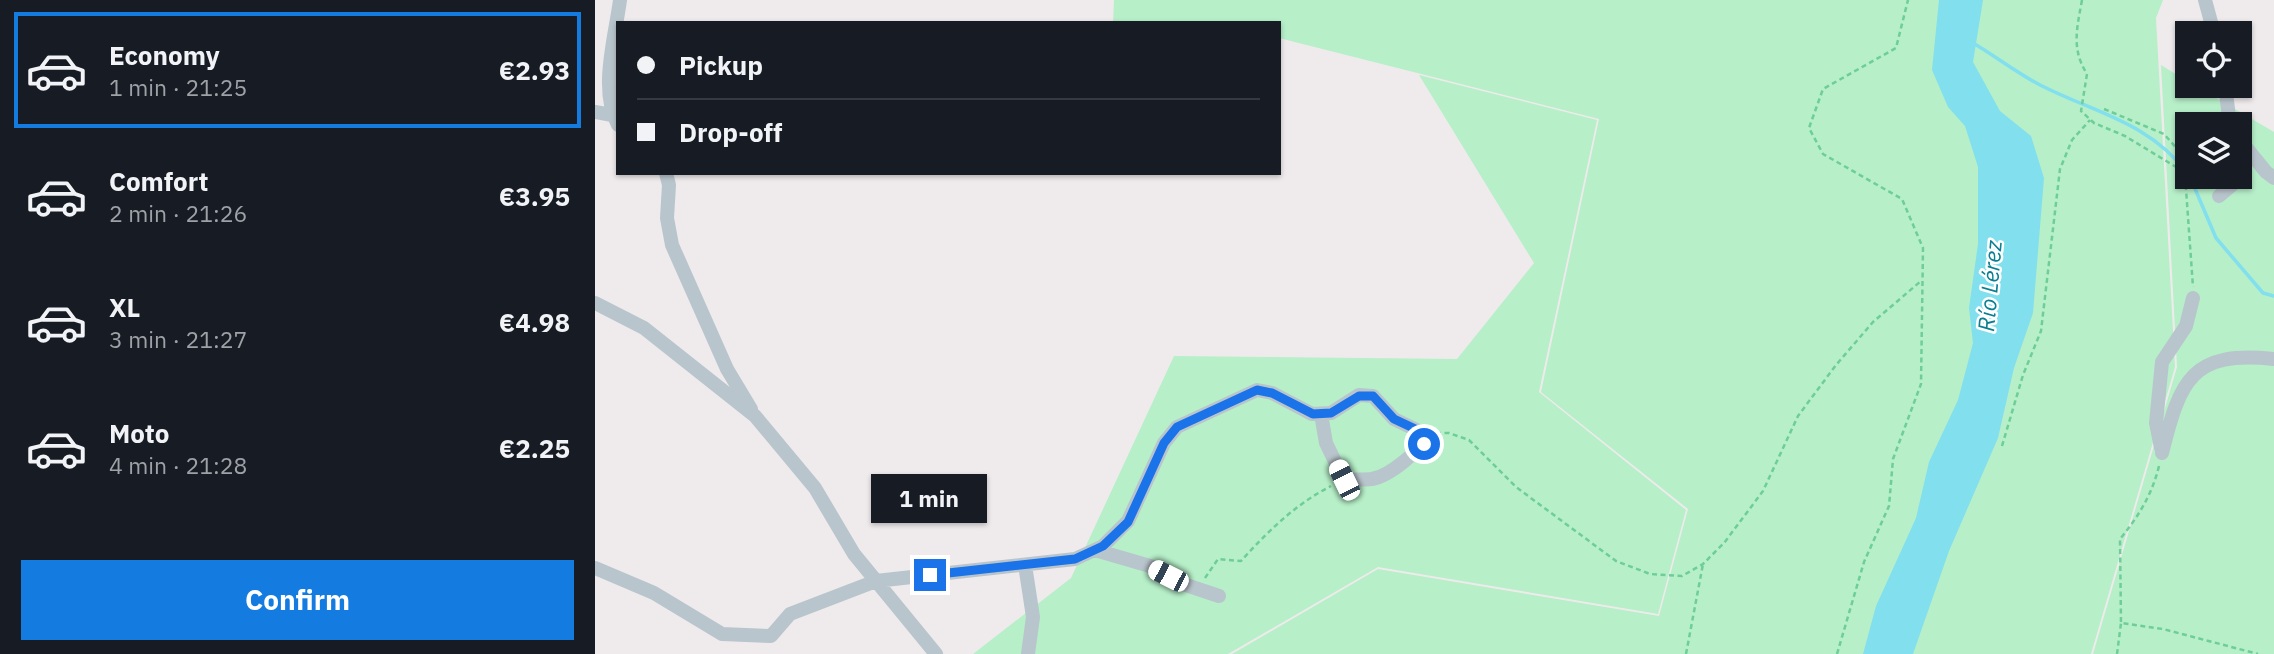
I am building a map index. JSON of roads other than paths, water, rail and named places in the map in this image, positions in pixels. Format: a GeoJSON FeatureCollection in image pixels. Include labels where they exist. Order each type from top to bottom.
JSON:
{"type":"FeatureCollection","features":[{"type":"Feature","properties":{"kind":"street"},"geometry":{"type":"LineString","coordinates":[[617,21],[620,0]]}},
{"type":"Feature","properties":{"kind":"street"},"geometry":{"type":"LineString","coordinates":[[2204,0],[2210,21]]}},
{"type":"Feature","properties":{"kind":"street"},"geometry":{"type":"LineString","coordinates":[[595,112],[615,120],[610,78],[616,31]]}},
{"type":"Feature","properties":{"kind":"street"},"geometry":{"type":"LineString","coordinates":[[2252,155],[2274,178]]}},
{"type":"Feature","properties":{"kind":"street"},"geometry":{"type":"LineString","coordinates":[[666,175],[669,185],[667,218],[672,245],[727,369],[755,416],[815,488],[854,554],[936,654]]}},
{"type":"Feature","properties":{"kind":"street"},"geometry":{"type":"LineString","coordinates":[[2219,196],[2227,189]]}},
{"type":"Feature","properties":{"kind":"street"},"geometry":{"type":"LineString","coordinates":[[2193,298],[2186,326],[2162,362],[2156,423],[2162,453],[2175,400],[2193,374],[2209,363],[2225,358],[2274,359]]}},
{"type":"Feature","properties":{"kind":"street"},"geometry":{"type":"LineString","coordinates":[[595,303],[644,328],[755,416]]}},
{"type":"Feature","properties":{"kind":"street"},"geometry":{"type":"LineString","coordinates":[[595,568],[654,593],[722,634],[771,636],[790,614],[876,581],[1075,559],[1103,546],[1128,522],[1164,443],[1177,427],[1257,390],[1272,393],[1313,414],[1331,413],[1359,396],[1373,396],[1394,419],[1426,434],[1424,444],[1414,454],[1375,478],[1344,480],[1326,443],[1321,414]]}},
{"type":"Feature","properties":{"kind":"street"},"geometry":{"type":"LineString","coordinates":[[1095,550],[1150,566],[1197,589],[1219,596]]}},
{"type":"Feature","properties":{"kind":"street"},"geometry":{"type":"LineString","coordinates":[[1025,565],[1033,617],[1028,654]]}},
{"type":"Feature","properties":{"kind":"water","name":"Río Lérez"},"geometry":{"type":"Polygon","coordinates":[[[1939,0],[1983,0],[1973,62],[2000,111],[2031,136],[2044,178],[2033,313],[2014,368],[1998,438],[1949,551],[1913,654],[1863,654],[1876,606],[1916,518],[1929,462],[1958,400],[1973,343],[1969,308],[1978,244],[1978,167],[1965,126],[1948,107],[1932,70],[1939,0]]]}},
{"type":"Feature","properties":{"kind":"waterway"},"geometry":{"type":"LineString","coordinates":[[1973,43],[2042,86],[2139,131],[2175,159]]}},
{"type":"Feature","properties":{"kind":"waterway"},"geometry":{"type":"LineString","coordinates":[[2195,189],[2216,238],[2263,293],[2274,296]]}}]}
